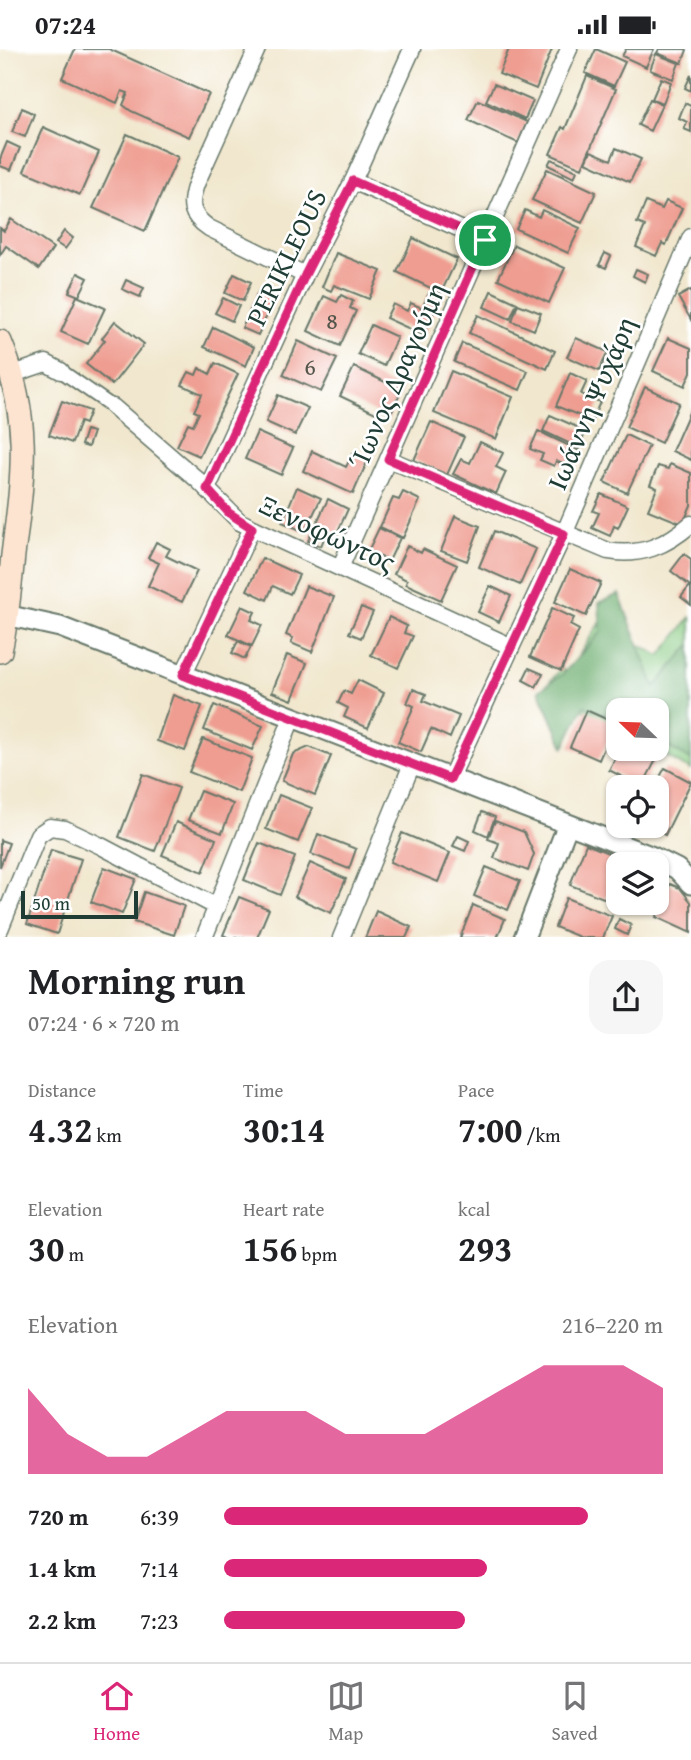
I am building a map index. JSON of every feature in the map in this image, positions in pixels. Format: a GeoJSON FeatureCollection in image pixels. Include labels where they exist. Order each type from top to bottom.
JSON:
{"type":"FeatureCollection","features":[{"type":"Feature","properties":{"kind":"main road"},"geometry":{"type":"LineString","coordinates":[[0,342],[13,374],[22,421],[22,473],[0,651]]}},
{"type":"Feature","properties":{"kind":"street"},"geometry":{"type":"LineString","coordinates":[[257,49],[196,184],[191,204],[198,221],[209,228],[305,275]]}},
{"type":"Feature","properties":{"kind":"street","name":"PERIKLEOUS"},"geometry":{"type":"LineString","coordinates":[[207,489],[305,275],[353,181],[412,49]]}},
{"type":"Feature","properties":{"kind":"street","name":"Ίωνος Δραγούμη"},"geometry":{"type":"LineString","coordinates":[[340,568],[569,49]]}},
{"type":"Feature","properties":{"kind":"street"},"geometry":{"type":"LineString","coordinates":[[353,181],[485,240]]}},
{"type":"Feature","properties":{"kind":"street","name":"Ιωάννη Ψυχάρη"},"geometry":{"type":"LineString","coordinates":[[450,779],[564,534],[691,237]]}},
{"type":"Feature","properties":{"kind":"street"},"geometry":{"type":"LineString","coordinates":[[13,374],[46,363],[113,407]]}},
{"type":"Feature","properties":{"kind":"street","name":"Ξενοφώντος"},"geometry":{"type":"LineString","coordinates":[[113,407],[207,489],[229,513],[252,528],[510,646]]}},
{"type":"Feature","properties":{"kind":"street"},"geometry":{"type":"LineString","coordinates":[[388,459],[608,551],[628,555],[645,551],[691,524]]}},
{"type":"Feature","properties":{"kind":"street"},"geometry":{"type":"LineString","coordinates":[[183,675],[252,528]]}},
{"type":"Feature","properties":{"kind":"street"},"geometry":{"type":"LineString","coordinates":[[6,615],[60,627],[653,857],[677,869],[691,884]]}},
{"type":"Feature","properties":{"kind":"street"},"geometry":{"type":"LineString","coordinates":[[204,937],[292,718]]}},
{"type":"Feature","properties":{"kind":"street"},"geometry":{"type":"LineString","coordinates":[[341,937],[412,764]]}},
{"type":"Feature","properties":{"kind":"street"},"geometry":{"type":"LineString","coordinates":[[524,937],[568,824]]}},
{"type":"Feature","properties":{"kind":"street"},"geometry":{"type":"LineString","coordinates":[[0,929],[38,835],[50,827],[65,829],[217,907]]}},
{"type":"Feature","properties":{"kind":"green space"},"geometry":{"type":"Polygon","coordinates":[[[619,594],[655,687],[691,644],[691,760],[669,747],[669,698],[606,698],[606,715],[584,706],[564,747],[539,690],[563,674],[601,632],[599,603],[619,594]]]}},
{"type":"Feature","properties":{"kind":"green space"},"geometry":{"type":"Polygon","coordinates":[[[691,617],[691,770],[669,758],[669,698],[606,698],[606,722],[544,688],[561,669],[569,671],[600,622],[660,656],[691,617]]]}},
{"type":"Feature","properties":{"kind":"building"},"geometry":{"type":"Polygon","coordinates":[[[75,49],[109,49],[209,94],[189,137],[131,111],[123,105],[128,93],[122,91],[117,103],[62,78],[75,49]]]}},
{"type":"Feature","properties":{"kind":"building"},"geometry":{"type":"Polygon","coordinates":[[[509,49],[552,49],[536,89],[499,74],[509,49]]]}},
{"type":"Feature","properties":{"kind":"building"},"geometry":{"type":"Polygon","coordinates":[[[596,49],[625,62],[614,86],[585,73],[596,49]]]}},
{"type":"Feature","properties":{"kind":"building"},"geometry":{"type":"Polygon","coordinates":[[[626,49],[654,49],[646,67],[622,56],[626,49]]]}},
{"type":"Feature","properties":{"kind":"building"},"geometry":{"type":"Polygon","coordinates":[[[659,49],[687,50],[682,63],[657,53],[659,49]]]}},
{"type":"Feature","properties":{"kind":"building"},"geometry":{"type":"Polygon","coordinates":[[[656,54],[679,63],[673,79],[650,70],[656,54]]]}},
{"type":"Feature","properties":{"kind":"building"},"geometry":{"type":"Polygon","coordinates":[[[691,75],[691,91],[685,88],[691,75]]]}},
{"type":"Feature","properties":{"kind":"building"},"geometry":{"type":"Polygon","coordinates":[[[587,76],[616,89],[582,168],[550,154],[562,127],[565,129],[587,76]]]}},
{"type":"Feature","properties":{"kind":"building"},"geometry":{"type":"Polygon","coordinates":[[[661,78],[671,82],[663,103],[652,99],[661,78]]]}},
{"type":"Feature","properties":{"kind":"building"},"geometry":{"type":"Polygon","coordinates":[[[494,84],[533,101],[525,119],[486,101],[494,84]]]}},
{"type":"Feature","properties":{"kind":"building"},"geometry":{"type":"Polygon","coordinates":[[[650,99],[662,105],[650,131],[638,125],[650,99]]]}},
{"type":"Feature","properties":{"kind":"building"},"geometry":{"type":"Polygon","coordinates":[[[478,100],[527,122],[518,143],[468,120],[478,100]]]}},
{"type":"Feature","properties":{"kind":"building"},"geometry":{"type":"Polygon","coordinates":[[[685,103],[691,106],[691,132],[684,129],[687,122],[679,118],[685,103]]]}},
{"type":"Feature","properties":{"kind":"building"},"geometry":{"type":"Polygon","coordinates":[[[22,108],[34,114],[25,137],[12,132],[22,108]]]}},
{"type":"Feature","properties":{"kind":"building"},"geometry":{"type":"Polygon","coordinates":[[[43,127],[99,152],[80,195],[24,171],[43,127]]]}},
{"type":"Feature","properties":{"kind":"building"},"geometry":{"type":"Polygon","coordinates":[[[127,134],[178,157],[145,231],[93,208],[127,134]]]}},
{"type":"Feature","properties":{"kind":"building"},"geometry":{"type":"Polygon","coordinates":[[[7,142],[20,148],[11,170],[0,166],[7,142]]]}},
{"type":"Feature","properties":{"kind":"building"},"geometry":{"type":"Polygon","coordinates":[[[616,148],[641,159],[630,182],[586,162],[591,151],[611,160],[616,148]]]}},
{"type":"Feature","properties":{"kind":"building"},"geometry":{"type":"Polygon","coordinates":[[[551,159],[577,171],[574,178],[548,165],[551,159]]]}},
{"type":"Feature","properties":{"kind":"building"},"geometry":{"type":"Polygon","coordinates":[[[547,169],[596,192],[582,223],[532,200],[547,169]]]}},
{"type":"Feature","properties":{"kind":"building"},"geometry":{"type":"Polygon","coordinates":[[[666,201],[682,208],[666,245],[662,243],[656,256],[636,247],[645,226],[637,223],[646,202],[662,209],[666,201]]]}},
{"type":"Feature","properties":{"kind":"building"},"geometry":{"type":"Polygon","coordinates":[[[525,210],[539,217],[542,210],[580,228],[568,253],[516,229],[525,210]]]}},
{"type":"Feature","properties":{"kind":"building"},"geometry":{"type":"Polygon","coordinates":[[[11,219],[53,248],[39,269],[6,246],[0,255],[0,228],[4,231],[11,219]]]}},
{"type":"Feature","properties":{"kind":"building"},"geometry":{"type":"Polygon","coordinates":[[[64,231],[73,238],[65,249],[56,243],[64,231]]]}},
{"type":"Feature","properties":{"kind":"building"},"geometry":{"type":"Polygon","coordinates":[[[413,238],[457,259],[441,293],[397,272],[413,238]]]}},
{"type":"Feature","properties":{"kind":"building"},"geometry":{"type":"Polygon","coordinates":[[[514,245],[565,268],[549,303],[498,279],[514,245]]]}},
{"type":"Feature","properties":{"kind":"building"},"geometry":{"type":"Polygon","coordinates":[[[336,253],[381,271],[369,299],[334,285],[331,291],[322,287],[336,253]]]}},
{"type":"Feature","properties":{"kind":"building"},"geometry":{"type":"Polygon","coordinates":[[[605,253],[611,256],[606,268],[599,265],[605,253]]]}},
{"type":"Feature","properties":{"kind":"building"},"geometry":{"type":"Polygon","coordinates":[[[636,269],[648,274],[645,282],[633,276],[636,269]]]}},
{"type":"Feature","properties":{"kind":"building"},"geometry":{"type":"Polygon","coordinates":[[[78,273],[88,278],[79,296],[69,292],[78,273]]]}},
{"type":"Feature","properties":{"kind":"building"},"geometry":{"type":"Polygon","coordinates":[[[234,274],[251,282],[243,301],[225,293],[234,274]]]}},
{"type":"Feature","properties":{"kind":"building"},"geometry":{"type":"Polygon","coordinates":[[[126,280],[144,288],[140,297],[122,289],[126,280]]]}},
{"type":"Feature","properties":{"kind":"building"},"geometry":{"type":"Polygon","coordinates":[[[259,290],[275,298],[258,335],[242,328],[259,290]]]}},
{"type":"Feature","properties":{"kind":"building"},"geometry":{"type":"Polygon","coordinates":[[[691,290],[691,320],[678,297],[691,290]]]}},
{"type":"Feature","properties":{"kind":"building"},"geometry":{"type":"Polygon","coordinates":[[[491,291],[517,303],[510,319],[484,307],[491,291]]]}},
{"type":"Feature","properties":{"kind":"building"},"geometry":{"type":"Polygon","coordinates":[[[429,293],[440,298],[423,335],[386,318],[393,304],[407,311],[411,303],[422,308],[429,293]]]}},
{"type":"Feature","properties":{"kind":"building"},"geometry":{"type":"Polygon","coordinates":[[[341,295],[353,301],[350,308],[356,311],[340,346],[308,331],[324,296],[337,302],[341,295]]]}},
{"type":"Feature","properties":{"kind":"building"},"geometry":{"type":"Polygon","coordinates":[[[77,296],[105,308],[88,344],[61,332],[77,296]]]}},
{"type":"Feature","properties":{"kind":"building"},"geometry":{"type":"Polygon","coordinates":[[[223,298],[239,306],[232,321],[215,313],[223,298]]]}},
{"type":"Feature","properties":{"kind":"building"},"geometry":{"type":"Polygon","coordinates":[[[518,304],[541,313],[534,330],[512,321],[518,304]]]}},
{"type":"Feature","properties":{"kind":"building"},"geometry":{"type":"Polygon","coordinates":[[[478,315],[555,351],[547,369],[469,333],[478,315]]]}},
{"type":"Feature","properties":{"kind":"building"},"geometry":{"type":"Polygon","coordinates":[[[115,321],[144,344],[112,385],[86,364],[105,340],[102,338],[115,321]]]}},
{"type":"Feature","properties":{"kind":"building"},"geometry":{"type":"Polygon","coordinates":[[[371,325],[397,337],[384,366],[358,354],[371,325]]]}},
{"type":"Feature","properties":{"kind":"building"},"geometry":{"type":"Polygon","coordinates":[[[213,327],[254,347],[246,366],[204,347],[213,327]]]}},
{"type":"Feature","properties":{"kind":"building"},"geometry":{"type":"Polygon","coordinates":[[[576,338],[608,352],[599,371],[567,357],[576,338]]]}},
{"type":"Feature","properties":{"kind":"building"},"geometry":{"type":"Polygon","coordinates":[[[668,338],[691,348],[691,372],[685,386],[653,371],[668,338]]]}},
{"type":"Feature","properties":{"kind":"building"},"geometry":{"type":"Polygon","coordinates":[[[298,341],[337,359],[321,392],[283,375],[298,341]]]}},
{"type":"Feature","properties":{"kind":"building"},"geometry":{"type":"Polygon","coordinates":[[[462,343],[528,371],[520,390],[454,362],[462,343]]]}},
{"type":"Feature","properties":{"kind":"building"},"geometry":{"type":"Polygon","coordinates":[[[215,363],[238,374],[199,456],[177,446],[188,423],[193,425],[199,413],[194,411],[202,394],[182,385],[189,372],[196,375],[199,368],[210,374],[215,363]]]}},
{"type":"Feature","properties":{"kind":"building"},"geometry":{"type":"Polygon","coordinates":[[[354,367],[402,390],[388,419],[340,396],[354,367]]]}},
{"type":"Feature","properties":{"kind":"building"},"geometry":{"type":"Polygon","coordinates":[[[451,371],[513,397],[496,439],[434,413],[451,371]]]}},
{"type":"Feature","properties":{"kind":"building"},"geometry":{"type":"Polygon","coordinates":[[[570,373],[587,381],[581,394],[600,402],[592,421],[556,406],[570,373]]]}},
{"type":"Feature","properties":{"kind":"building"},"geometry":{"type":"Polygon","coordinates":[[[645,387],[679,403],[661,443],[626,427],[645,387]]]}},
{"type":"Feature","properties":{"kind":"building"},"geometry":{"type":"Polygon","coordinates":[[[278,395],[308,408],[295,435],[266,422],[278,395]]]}},
{"type":"Feature","properties":{"kind":"building"},"geometry":{"type":"Polygon","coordinates":[[[62,401],[90,411],[85,424],[80,422],[72,443],[49,435],[62,401]]]}},
{"type":"Feature","properties":{"kind":"building"},"geometry":{"type":"Polygon","coordinates":[[[691,408],[691,460],[672,451],[691,408]]]}},
{"type":"Feature","properties":{"kind":"building"},"geometry":{"type":"Polygon","coordinates":[[[550,415],[586,431],[579,448],[543,431],[550,415]]]}},
{"type":"Feature","properties":{"kind":"building"},"geometry":{"type":"Polygon","coordinates":[[[431,422],[464,437],[447,475],[414,460],[431,422]]]}},
{"type":"Feature","properties":{"kind":"building"},"geometry":{"type":"Polygon","coordinates":[[[86,430],[93,432],[88,447],[81,445],[86,430]]]}},
{"type":"Feature","properties":{"kind":"building"},"geometry":{"type":"Polygon","coordinates":[[[538,431],[580,451],[572,468],[556,461],[554,466],[540,460],[543,454],[530,449],[538,431]]]}},
{"type":"Feature","properties":{"kind":"building"},"geometry":{"type":"Polygon","coordinates":[[[257,432],[293,448],[281,475],[245,459],[257,432]]]}},
{"type":"Feature","properties":{"kind":"building"},"geometry":{"type":"Polygon","coordinates":[[[626,435],[649,446],[627,493],[604,482],[626,435]]]}},
{"type":"Feature","properties":{"kind":"building"},"geometry":{"type":"Polygon","coordinates":[[[480,442],[503,453],[496,467],[506,472],[496,494],[453,474],[461,459],[470,463],[480,442]]]}},
{"type":"Feature","properties":{"kind":"building"},"geometry":{"type":"Polygon","coordinates":[[[312,451],[346,467],[353,453],[368,460],[353,494],[303,471],[312,451]]]}},
{"type":"Feature","properties":{"kind":"building"},"geometry":{"type":"Polygon","coordinates":[[[670,464],[691,473],[691,505],[683,524],[648,510],[657,488],[650,485],[658,466],[668,469],[670,464]]]}},
{"type":"Feature","properties":{"kind":"building"},"geometry":{"type":"Polygon","coordinates":[[[297,487],[321,498],[305,532],[282,522],[297,487]]]}},
{"type":"Feature","properties":{"kind":"building"},"geometry":{"type":"Polygon","coordinates":[[[403,492],[420,500],[403,538],[380,527],[393,498],[399,500],[403,492]]]}},
{"type":"Feature","properties":{"kind":"building"},"geometry":{"type":"Polygon","coordinates":[[[601,494],[628,506],[618,528],[614,526],[610,536],[592,528],[599,513],[593,511],[601,494]]]}},
{"type":"Feature","properties":{"kind":"building"},"geometry":{"type":"Polygon","coordinates":[[[328,499],[348,509],[334,540],[325,536],[321,546],[308,541],[328,499]]]}},
{"type":"Feature","properties":{"kind":"building"},"geometry":{"type":"Polygon","coordinates":[[[455,516],[480,526],[467,561],[441,551],[455,516]]]}},
{"type":"Feature","properties":{"kind":"building"},"geometry":{"type":"Polygon","coordinates":[[[379,528],[400,538],[389,561],[368,551],[379,528]]]}},
{"type":"Feature","properties":{"kind":"building"},"geometry":{"type":"Polygon","coordinates":[[[494,531],[536,549],[520,585],[479,567],[494,531]]]}},
{"type":"Feature","properties":{"kind":"building"},"geometry":{"type":"Polygon","coordinates":[[[156,542],[170,549],[166,556],[197,571],[182,602],[148,586],[159,563],[148,558],[156,542]]]}},
{"type":"Feature","properties":{"kind":"building"},"geometry":{"type":"Polygon","coordinates":[[[407,546],[421,553],[423,549],[457,565],[441,600],[406,584],[407,580],[394,574],[407,546]]]}},
{"type":"Feature","properties":{"kind":"building"},"geometry":{"type":"Polygon","coordinates":[[[684,554],[691,559],[691,605],[681,597],[690,586],[671,571],[684,554]]]}},
{"type":"Feature","properties":{"kind":"building"},"geometry":{"type":"Polygon","coordinates":[[[262,558],[299,575],[290,594],[273,586],[267,600],[247,590],[262,558]]]}},
{"type":"Feature","properties":{"kind":"building"},"geometry":{"type":"Polygon","coordinates":[[[570,569],[601,583],[586,616],[555,602],[570,569]]]}},
{"type":"Feature","properties":{"kind":"building"},"geometry":{"type":"Polygon","coordinates":[[[306,586],[334,597],[312,652],[291,643],[293,638],[286,635],[306,586]]]}},
{"type":"Feature","properties":{"kind":"building"},"geometry":{"type":"Polygon","coordinates":[[[490,586],[511,596],[499,622],[478,612],[490,586]]]}},
{"type":"Feature","properties":{"kind":"building"},"geometry":{"type":"Polygon","coordinates":[[[242,606],[255,612],[251,620],[262,625],[252,646],[228,635],[242,606]]]}},
{"type":"Feature","properties":{"kind":"building"},"geometry":{"type":"Polygon","coordinates":[[[361,607],[373,612],[361,638],[349,633],[361,607]]]}},
{"type":"Feature","properties":{"kind":"building"},"geometry":{"type":"Polygon","coordinates":[[[552,608],[574,618],[570,625],[579,630],[561,671],[530,657],[552,608]]]}},
{"type":"Feature","properties":{"kind":"building"},"geometry":{"type":"Polygon","coordinates":[[[389,617],[407,626],[404,633],[413,636],[398,668],[371,655],[389,617]]]}},
{"type":"Feature","properties":{"kind":"building"},"geometry":{"type":"Polygon","coordinates":[[[238,641],[251,647],[245,659],[232,653],[238,641]]]}},
{"type":"Feature","properties":{"kind":"building"},"geometry":{"type":"Polygon","coordinates":[[[287,655],[307,663],[292,700],[272,692],[287,655]]]}},
{"type":"Feature","properties":{"kind":"building"},"geometry":{"type":"Polygon","coordinates":[[[529,668],[543,674],[536,687],[523,680],[529,668]]]}},
{"type":"Feature","properties":{"kind":"building"},"geometry":{"type":"Polygon","coordinates":[[[358,680],[384,693],[368,728],[344,717],[348,708],[338,703],[344,691],[351,694],[358,680]]]}},
{"type":"Feature","properties":{"kind":"building"},"geometry":{"type":"Polygon","coordinates":[[[413,689],[426,694],[423,701],[459,716],[450,738],[431,729],[421,752],[398,742],[414,706],[407,703],[413,689]]]}},
{"type":"Feature","properties":{"kind":"building"},"geometry":{"type":"Polygon","coordinates":[[[173,695],[202,706],[185,751],[157,741],[173,695]]]}},
{"type":"Feature","properties":{"kind":"building"},"geometry":{"type":"Polygon","coordinates":[[[214,705],[263,726],[252,750],[204,730],[214,705]]]}},
{"type":"Feature","properties":{"kind":"building"},"geometry":{"type":"Polygon","coordinates":[[[586,710],[606,719],[606,744],[599,760],[570,747],[586,710]]]}},
{"type":"Feature","properties":{"kind":"building"},"geometry":{"type":"Polygon","coordinates":[[[203,739],[252,758],[239,792],[189,772],[203,739]]]}},
{"type":"Feature","properties":{"kind":"building"},"geometry":{"type":"Polygon","coordinates":[[[309,747],[331,756],[315,795],[282,781],[293,754],[309,747]]]}},
{"type":"Feature","properties":{"kind":"building"},"geometry":{"type":"Polygon","coordinates":[[[614,761],[655,761],[648,775],[619,775],[609,770],[614,761]]]}},
{"type":"Feature","properties":{"kind":"building"},"geometry":{"type":"Polygon","coordinates":[[[665,768],[691,782],[669,827],[669,775],[661,775],[665,768]]]}},
{"type":"Feature","properties":{"kind":"building"},"geometry":{"type":"Polygon","coordinates":[[[143,774],[179,788],[155,851],[119,837],[143,774]]]}},
{"type":"Feature","properties":{"kind":"building"},"geometry":{"type":"Polygon","coordinates":[[[200,791],[233,804],[222,833],[188,820],[200,791]]]}},
{"type":"Feature","properties":{"kind":"building"},"geometry":{"type":"Polygon","coordinates":[[[279,795],[312,808],[298,842],[266,829],[279,795]]]}},
{"type":"Feature","properties":{"kind":"building"},"geometry":{"type":"Polygon","coordinates":[[[482,812],[495,817],[488,836],[475,830],[482,812]]]}},
{"type":"Feature","properties":{"kind":"building"},"geometry":{"type":"Polygon","coordinates":[[[495,821],[524,832],[534,854],[528,871],[494,858],[499,843],[488,839],[495,821]]]}},
{"type":"Feature","properties":{"kind":"building"},"geometry":{"type":"Polygon","coordinates":[[[176,822],[216,839],[203,872],[162,855],[176,822]]]}},
{"type":"Feature","properties":{"kind":"building"},"geometry":{"type":"Polygon","coordinates":[[[402,833],[450,853],[438,882],[390,862],[402,833]]]}},
{"type":"Feature","properties":{"kind":"building"},"geometry":{"type":"Polygon","coordinates":[[[318,834],[356,849],[349,869],[311,854],[318,834]]]}},
{"type":"Feature","properties":{"kind":"building"},"geometry":{"type":"Polygon","coordinates":[[[458,836],[469,841],[465,851],[453,846],[458,836]]]}},
{"type":"Feature","properties":{"kind":"building"},"geometry":{"type":"Polygon","coordinates":[[[0,840],[9,843],[0,867],[0,840]]]}},
{"type":"Feature","properties":{"kind":"building"},"geometry":{"type":"Polygon","coordinates":[[[259,843],[295,857],[280,895],[244,880],[259,843]]]}},
{"type":"Feature","properties":{"kind":"building"},"geometry":{"type":"Polygon","coordinates":[[[586,844],[606,852],[606,899],[570,885],[586,844]]]}},
{"type":"Feature","properties":{"kind":"building"},"geometry":{"type":"Polygon","coordinates":[[[51,850],[81,859],[57,934],[27,924],[51,850]]]}},
{"type":"Feature","properties":{"kind":"building"},"geometry":{"type":"Polygon","coordinates":[[[310,863],[346,879],[331,913],[295,897],[310,863]]]}},
{"type":"Feature","properties":{"kind":"building"},"geometry":{"type":"Polygon","coordinates":[[[104,867],[136,879],[122,914],[91,902],[104,867]]]}},
{"type":"Feature","properties":{"kind":"building"},"geometry":{"type":"Polygon","coordinates":[[[486,867],[520,881],[508,910],[474,896],[486,867]]]}},
{"type":"Feature","properties":{"kind":"building"},"geometry":{"type":"Polygon","coordinates":[[[670,884],[680,888],[691,902],[691,933],[656,917],[669,915],[670,884]]]}},
{"type":"Feature","properties":{"kind":"building"},"geometry":{"type":"Polygon","coordinates":[[[144,892],[184,906],[174,935],[134,922],[144,892]]]}},
{"type":"Feature","properties":{"kind":"building"},"geometry":{"type":"Polygon","coordinates":[[[239,897],[269,909],[257,937],[223,935],[239,897]]]}},
{"type":"Feature","properties":{"kind":"building"},"geometry":{"type":"Polygon","coordinates":[[[566,898],[612,916],[603,937],[580,937],[555,927],[566,898]]]}},
{"type":"Feature","properties":{"kind":"building"},"geometry":{"type":"Polygon","coordinates":[[[473,905],[505,919],[497,937],[460,937],[473,905]]]}},
{"type":"Feature","properties":{"kind":"building"},"geometry":{"type":"Polygon","coordinates":[[[376,911],[411,927],[406,937],[365,937],[376,911]]]}},
{"type":"Feature","properties":{"kind":"building"},"geometry":{"type":"Polygon","coordinates":[[[619,919],[631,925],[627,935],[615,929],[619,919]]]}},
{"type":"Feature","properties":{"kind":"route"},"geometry":{"type":"LineString","coordinates":[[353,181],[485,240],[388,459],[564,534],[450,779],[183,675],[252,528],[229,513],[207,489],[305,275],[353,181]]}}]}
